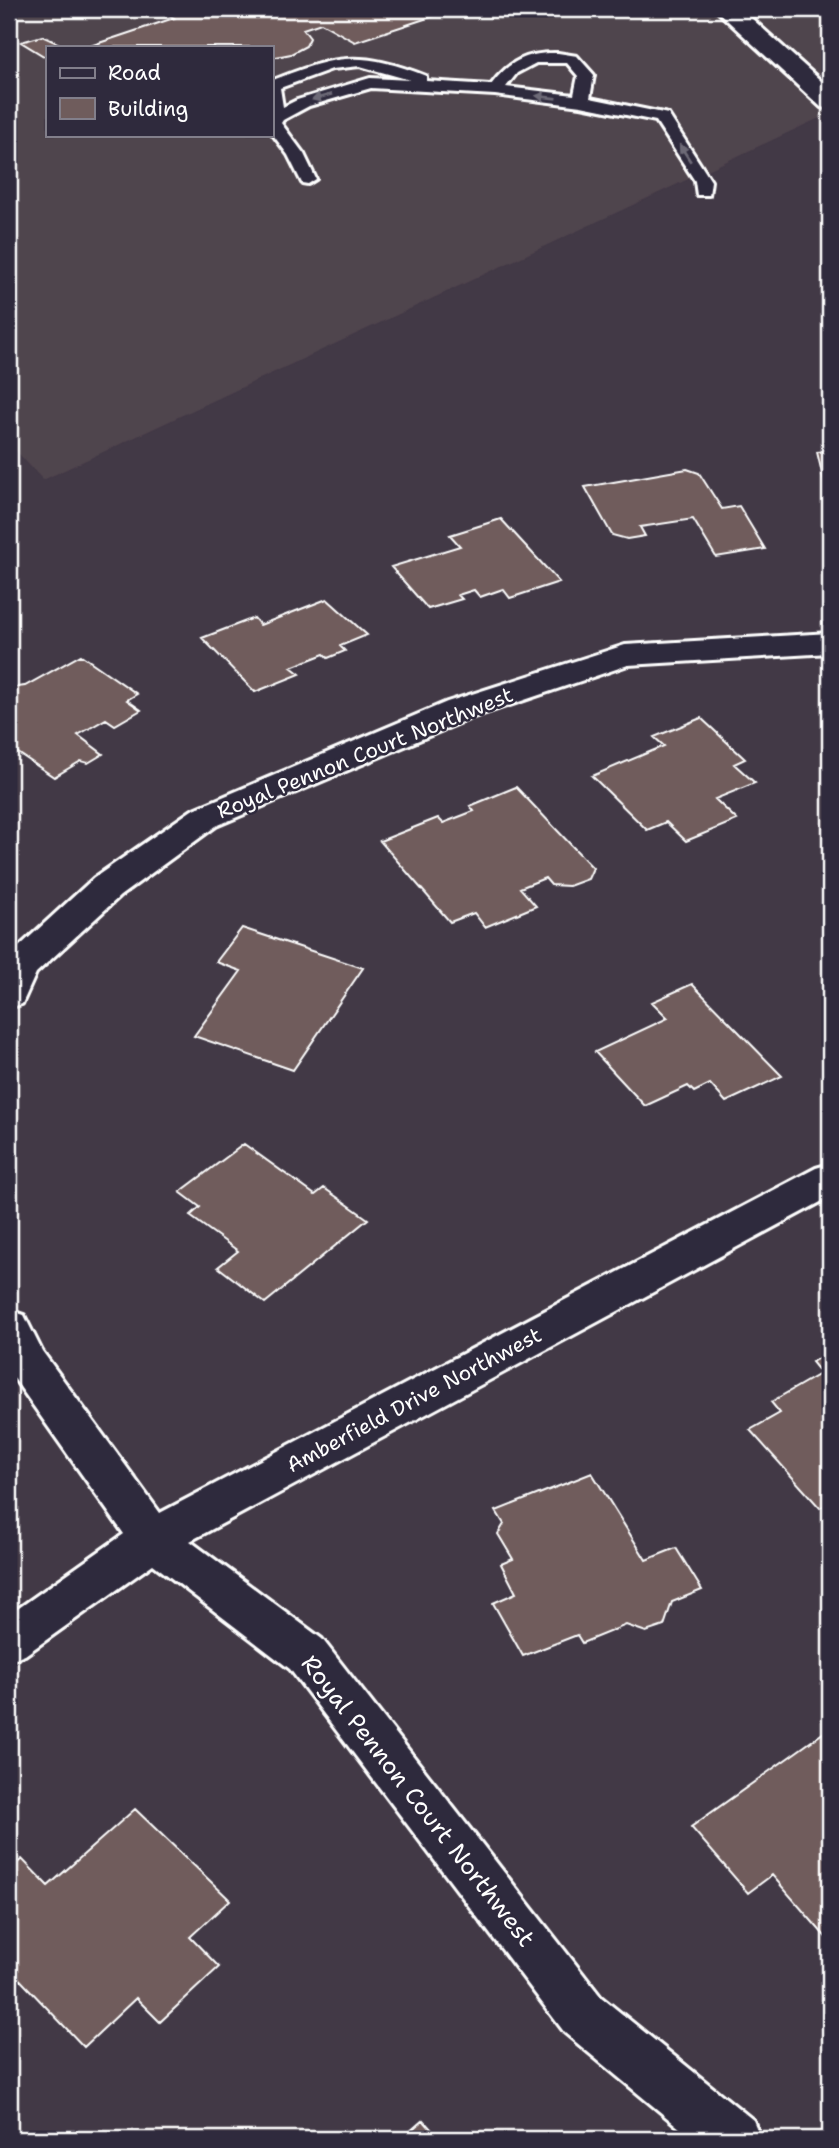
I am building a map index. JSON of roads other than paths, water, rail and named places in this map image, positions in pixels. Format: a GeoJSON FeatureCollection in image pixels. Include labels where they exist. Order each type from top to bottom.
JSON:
{"type":"FeatureCollection","features":[{"type":"Feature","properties":{"kind":"street"},"geometry":{"type":"LineString","coordinates":[[727,9],[826,91]]}},
{"type":"Feature","properties":{"kind":"street","name":"Royal Pennon Court Northwest"},"geometry":{"type":"LineString","coordinates":[[9,995],[20,967],[97,896],[204,818],[459,710],[625,655],[830,643]]}},
{"type":"Feature","properties":{"kind":"street","name":"Amberfield Drive Northwest"},"geometry":{"type":"LineString","coordinates":[[9,1641],[153,1539],[830,1179]]}},
{"type":"Feature","properties":{"kind":"street","name":"Royal Pennon Court Northwest"},"geometry":{"type":"LineString","coordinates":[[9,1327],[26,1362],[153,1539],[306,1654],[583,2015],[734,2139]]}},
{"type":"Feature","properties":{"kind":"lane"},"geometry":{"type":"LineString","coordinates":[[495,90],[512,67],[539,57],[572,59],[586,75],[581,101]]}},
{"type":"Feature","properties":{"kind":"lane"},"geometry":{"type":"LineString","coordinates":[[273,86],[336,61],[362,61],[391,67],[437,86]]}},
{"type":"Feature","properties":{"kind":"lane"},"geometry":{"type":"LineString","coordinates":[[273,122],[276,117],[303,103],[370,83],[495,90],[581,101],[662,117],[704,181],[703,191]]}},
{"type":"Feature","properties":{"kind":"lane"},"geometry":{"type":"LineString","coordinates":[[273,94],[276,117]]}},
{"type":"Feature","properties":{"kind":"lane"},"geometry":{"type":"LineString","coordinates":[[273,124],[296,154],[308,179]]}}]}
